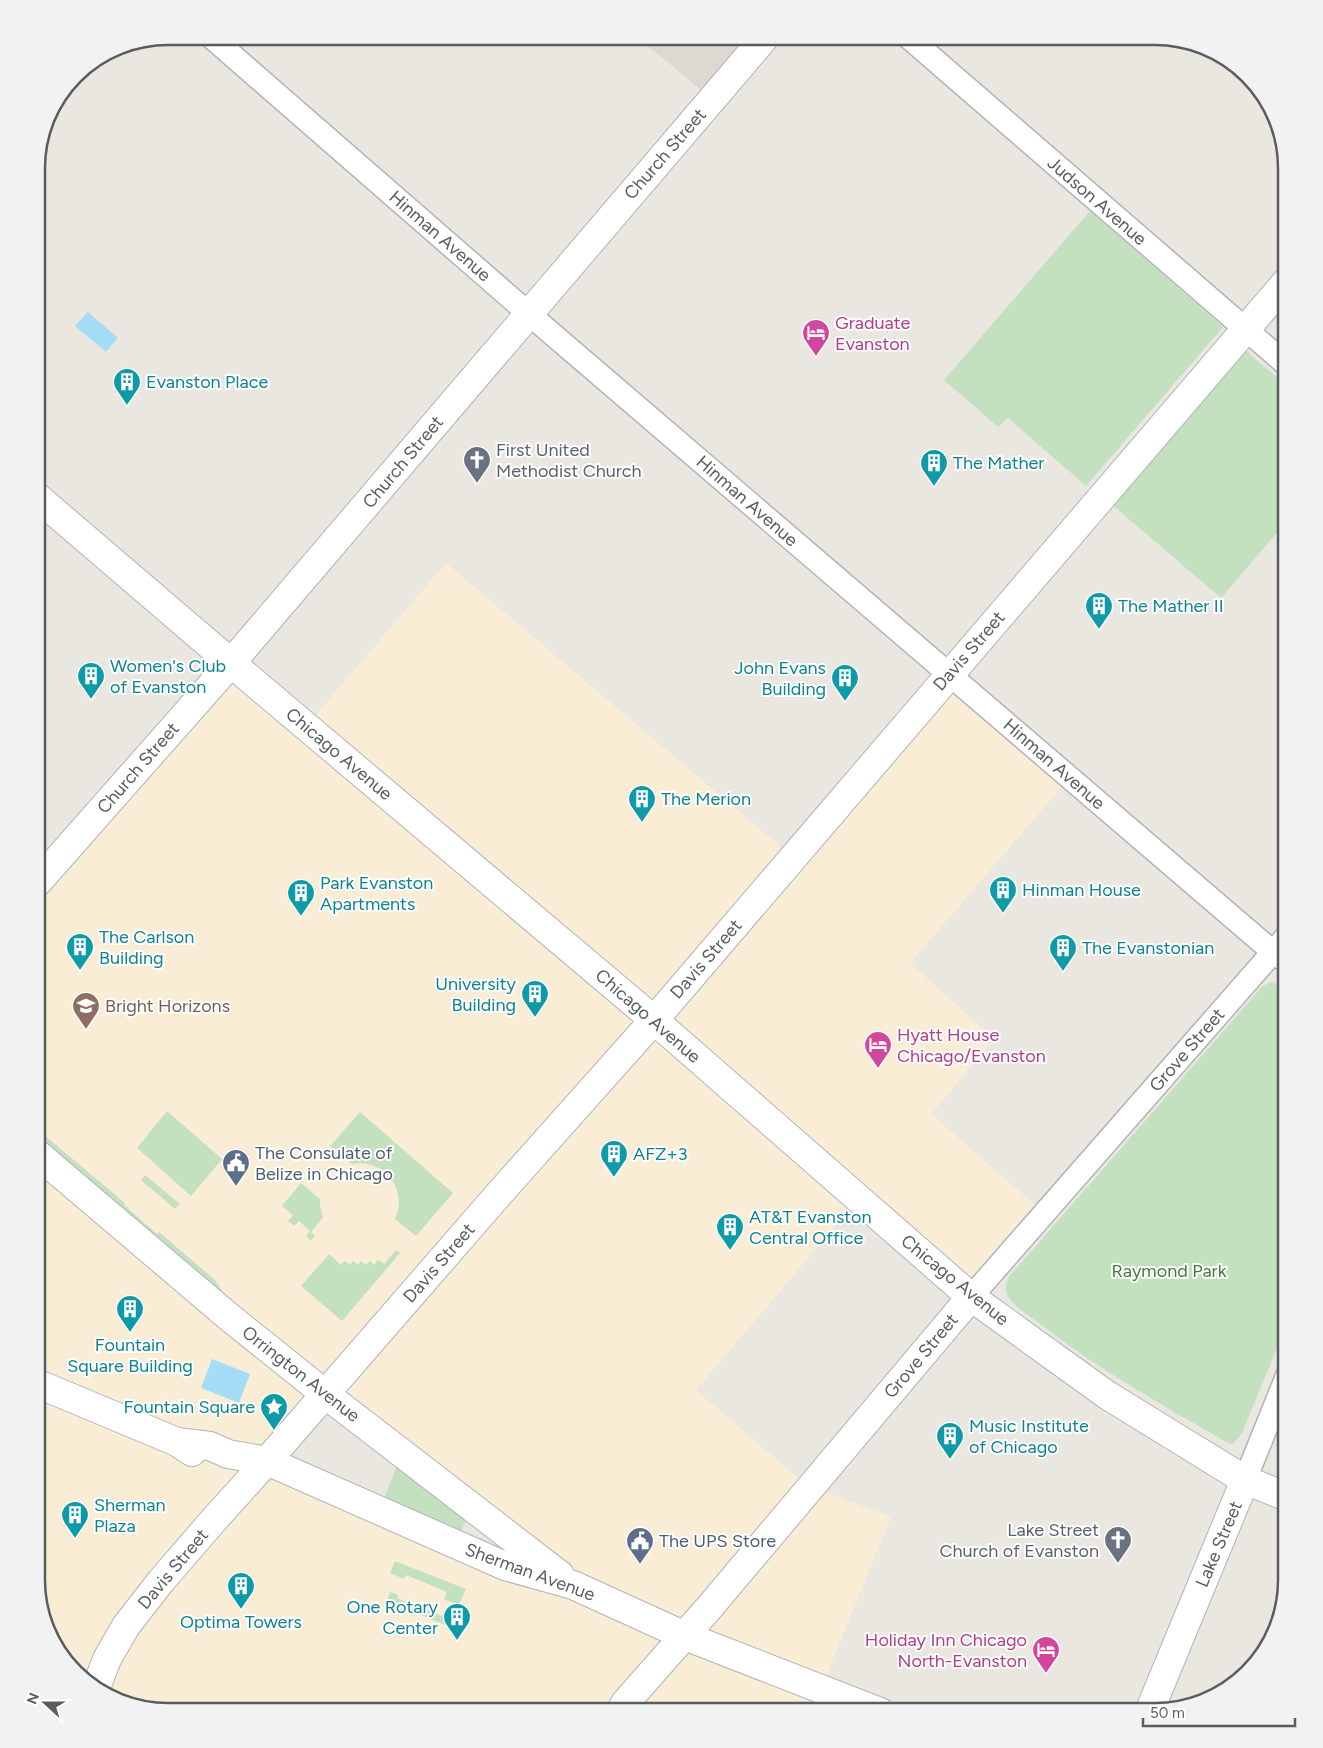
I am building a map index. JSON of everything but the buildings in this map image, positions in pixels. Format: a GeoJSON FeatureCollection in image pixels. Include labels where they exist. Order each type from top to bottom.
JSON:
{"type":"FeatureCollection","features":[{"type":"Feature","properties":{"kind":"street","name":"Hinman Avenue"},"geometry":{"type":"LineString","coordinates":[[220,45],[949,675],[1278,947]]}},
{"type":"Feature","properties":{"kind":"street","name":"Church Street"},"geometry":{"type":"LineString","coordinates":[[45,874],[231,663],[758,45]]}},
{"type":"Feature","properties":{"kind":"street","name":"Judson Avenue"},"geometry":{"type":"LineString","coordinates":[[917,45],[1278,357]]}},
{"type":"Feature","properties":{"kind":"street","name":"Davis Street"},"geometry":{"type":"LineString","coordinates":[[99,1681],[107,1659],[126,1626],[174,1566],[498,1195],[654,1020],[1278,290]]}},
{"type":"Feature","properties":{"kind":"street","name":"Chicago Avenue"},"geometry":{"type":"LineString","coordinates":[[45,504],[654,1020],[971,1297],[1107,1395],[1245,1480],[1278,1493]]}},
{"type":"Feature","properties":{"kind":"street","name":"Grove Street"},"geometry":{"type":"LineString","coordinates":[[625,1703],[971,1297],[1278,954]]}},
{"type":"Feature","properties":{"kind":"street","name":"Orrington Avenue"},"geometry":{"type":"LineString","coordinates":[[45,1161],[229,1317],[325,1394],[574,1585]]}},
{"type":"Feature","properties":{"kind":"street","name":"Sherman Avenue"},"geometry":{"type":"LineString","coordinates":[[45,1386],[177,1442],[197,1456],[249,1481]]}},
{"type":"Feature","properties":{"kind":"street","name":"Lake Street"},"geometry":{"type":"LineString","coordinates":[[1153,1703],[1278,1398]]}},
{"type":"Feature","properties":{"kind":"street","name":"Sherman Avenue"},"geometry":{"type":"LineString","coordinates":[[177,1442],[210,1446],[228,1454],[267,1461],[505,1566],[574,1585],[684,1636],[857,1703]]}},
{"type":"Feature","properties":{"kind":"shaded area"},"geometry":{"type":"Polygon","coordinates":[[[647,45],[740,45],[702,91],[647,45]]]}},
{"type":"Feature","properties":{"kind":"shaded area"},"geometry":{"type":"Polygon","coordinates":[[[446,563],[795,859],[955,674],[1071,776],[910,963],[994,1039],[931,1114],[1041,1210],[970,1293],[860,1197],[696,1390],[805,1484],[891,1517],[820,1691],[849,1703],[152,1702],[121,1694],[100,1682],[76,1661],[66,1648],[58,1634],[47,1604],[45,1580],[45,882],[237,662],[309,723],[446,563]],[[325,1394],[267,1466],[572,1585],[325,1394]]]}},
{"type":"Feature","properties":{"kind":"green space"},"geometry":{"type":"Polygon","coordinates":[[[1090,211],[1223,327],[1086,486],[1008,418],[998,427],[944,380],[1090,211]]]}},
{"type":"Feature","properties":{"kind":"green space"},"geometry":{"type":"Polygon","coordinates":[[[1240,346],[1278,378],[1278,532],[1221,598],[1109,502],[1240,346]]]}},
{"type":"Feature","properties":{"kind":"green space","name":"Raymond Park"},"geometry":{"type":"Polygon","coordinates":[[[1270,982],[1278,985],[1278,1346],[1242,1433],[1233,1444],[1228,1443],[1156,1401],[1062,1341],[1018,1308],[1008,1296],[1006,1287],[1008,1278],[1262,987],[1270,982]]]}},
{"type":"Feature","properties":{"kind":"green space"},"geometry":{"type":"Polygon","coordinates":[[[167,1111],[222,1159],[191,1196],[137,1148],[167,1111]]]}},
{"type":"Feature","properties":{"kind":"green space"},"geometry":{"type":"Polygon","coordinates":[[[360,1112],[453,1193],[416,1236],[395,1219],[399,1197],[396,1187],[390,1178],[374,1166],[363,1163],[352,1164],[330,1146],[360,1112]]]}},
{"type":"Feature","properties":{"kind":"green space"},"geometry":{"type":"Polygon","coordinates":[[[45,1136],[125,1203],[124,1205],[157,1234],[159,1232],[215,1280],[226,1297],[45,1146],[45,1136]]]}},
{"type":"Feature","properties":{"kind":"green space"},"geometry":{"type":"Polygon","coordinates":[[[145,1175],[180,1204],[175,1209],[141,1180],[145,1175]]]}},
{"type":"Feature","properties":{"kind":"green space"},"geometry":{"type":"Polygon","coordinates":[[[301,1183],[320,1199],[323,1217],[311,1232],[315,1236],[311,1241],[306,1236],[310,1231],[299,1221],[294,1226],[288,1221],[293,1215],[282,1206],[301,1183]]]}},
{"type":"Feature","properties":{"kind":"green space"},"geometry":{"type":"Polygon","coordinates":[[[396,1250],[400,1253],[342,1321],[301,1286],[329,1254],[341,1265],[345,1261],[350,1265],[353,1261],[358,1265],[361,1261],[366,1265],[370,1261],[374,1265],[378,1260],[384,1264],[396,1250]]]}},
{"type":"Feature","properties":{"kind":"green space"},"geometry":{"type":"Polygon","coordinates":[[[398,1463],[467,1517],[461,1532],[384,1499],[398,1463]]]}},
{"type":"Feature","properties":{"kind":"green space"},"geometry":{"type":"Polygon","coordinates":[[[395,1561],[466,1589],[459,1605],[444,1599],[447,1592],[406,1575],[404,1579],[390,1573],[395,1561]]]}},
{"type":"Feature","properties":{"kind":"green space"},"geometry":{"type":"Polygon","coordinates":[[[390,1592],[398,1595],[397,1598],[442,1616],[445,1610],[460,1616],[455,1629],[387,1601],[390,1592]]]}},
{"type":"Feature","properties":{"kind":"water"},"geometry":{"type":"Polygon","coordinates":[[[88,312],[118,338],[106,352],[75,326],[88,312]]]}},
{"type":"Feature","properties":{"kind":"water"},"geometry":{"type":"Polygon","coordinates":[[[212,1359],[250,1374],[239,1403],[201,1388],[212,1359]]]}},
{"type":"Feature","properties":{"kind":"place","name":"Graduate Evanston"},"geometry":{"type":"Point","coordinates":[816,357]}},
{"type":"Feature","properties":{"kind":"place","name":"Evanston Place"},"geometry":{"type":"Point","coordinates":[127,406]}},
{"type":"Feature","properties":{"kind":"place","name":"First United Methodist Church"},"geometry":{"type":"Point","coordinates":[477,484]}},
{"type":"Feature","properties":{"kind":"place","name":"The Mather"},"geometry":{"type":"Point","coordinates":[934,487]}},
{"type":"Feature","properties":{"kind":"place","name":"The Mather II"},"geometry":{"type":"Point","coordinates":[1099,630]}},
{"type":"Feature","properties":{"kind":"place","name":"Women's Club of Evanston"},"geometry":{"type":"Point","coordinates":[91,700]}},
{"type":"Feature","properties":{"kind":"place","name":"John Evans Building"},"geometry":{"type":"Point","coordinates":[845,702]}},
{"type":"Feature","properties":{"kind":"place","name":"The Merion"},"geometry":{"type":"Point","coordinates":[642,823]}},
{"type":"Feature","properties":{"kind":"place","name":"Hinman House"},"geometry":{"type":"Point","coordinates":[1003,914]}},
{"type":"Feature","properties":{"kind":"place","name":"Park Evanston Apartments"},"geometry":{"type":"Point","coordinates":[301,917]}},
{"type":"Feature","properties":{"kind":"place","name":"The Carlson Building"},"geometry":{"type":"Point","coordinates":[80,971]}},
{"type":"Feature","properties":{"kind":"place","name":"The Evanstonian"},"geometry":{"type":"Point","coordinates":[1063,972]}},
{"type":"Feature","properties":{"kind":"place","name":"University Building"},"geometry":{"type":"Point","coordinates":[535,1018]}},
{"type":"Feature","properties":{"kind":"place","name":"Bright Horizons"},"geometry":{"type":"Point","coordinates":[86,1030]}},
{"type":"Feature","properties":{"kind":"place","name":"Hyatt House Chicago/Evanston"},"geometry":{"type":"Point","coordinates":[878,1069]}},
{"type":"Feature","properties":{"kind":"place","name":"AFZ+3"},"geometry":{"type":"Point","coordinates":[614,1178]}},
{"type":"Feature","properties":{"kind":"place","name":"The Consulate of Belize in Chicago"},"geometry":{"type":"Point","coordinates":[236,1187]}},
{"type":"Feature","properties":{"kind":"place","name":"AT&T Evanston Central Office"},"geometry":{"type":"Point","coordinates":[730,1251]}},
{"type":"Feature","properties":{"kind":"place","name":"Fountain Square Building"},"geometry":{"type":"Point","coordinates":[130,1333]}},
{"type":"Feature","properties":{"kind":"place","name":"Fountain Square"},"geometry":{"type":"Point","coordinates":[274,1431]}},
{"type":"Feature","properties":{"kind":"place","name":"Music Institute of Chicago"},"geometry":{"type":"Point","coordinates":[950,1460]}},
{"type":"Feature","properties":{"kind":"place","name":"Sherman Plaza"},"geometry":{"type":"Point","coordinates":[75,1539]}},
{"type":"Feature","properties":{"kind":"place","name":"Lake Street Church of Evanston"},"geometry":{"type":"Point","coordinates":[1118,1564]}},
{"type":"Feature","properties":{"kind":"place","name":"The UPS Store"},"geometry":{"type":"Point","coordinates":[640,1565]}},
{"type":"Feature","properties":{"kind":"place","name":"Optima Towers"},"geometry":{"type":"Point","coordinates":[241,1610]}},
{"type":"Feature","properties":{"kind":"place","name":"One Rotary Center"},"geometry":{"type":"Point","coordinates":[457,1641]}},
{"type":"Feature","properties":{"kind":"place","name":"Holiday Inn Chicago North-Evanston"},"geometry":{"type":"Point","coordinates":[1046,1674]}}]}
